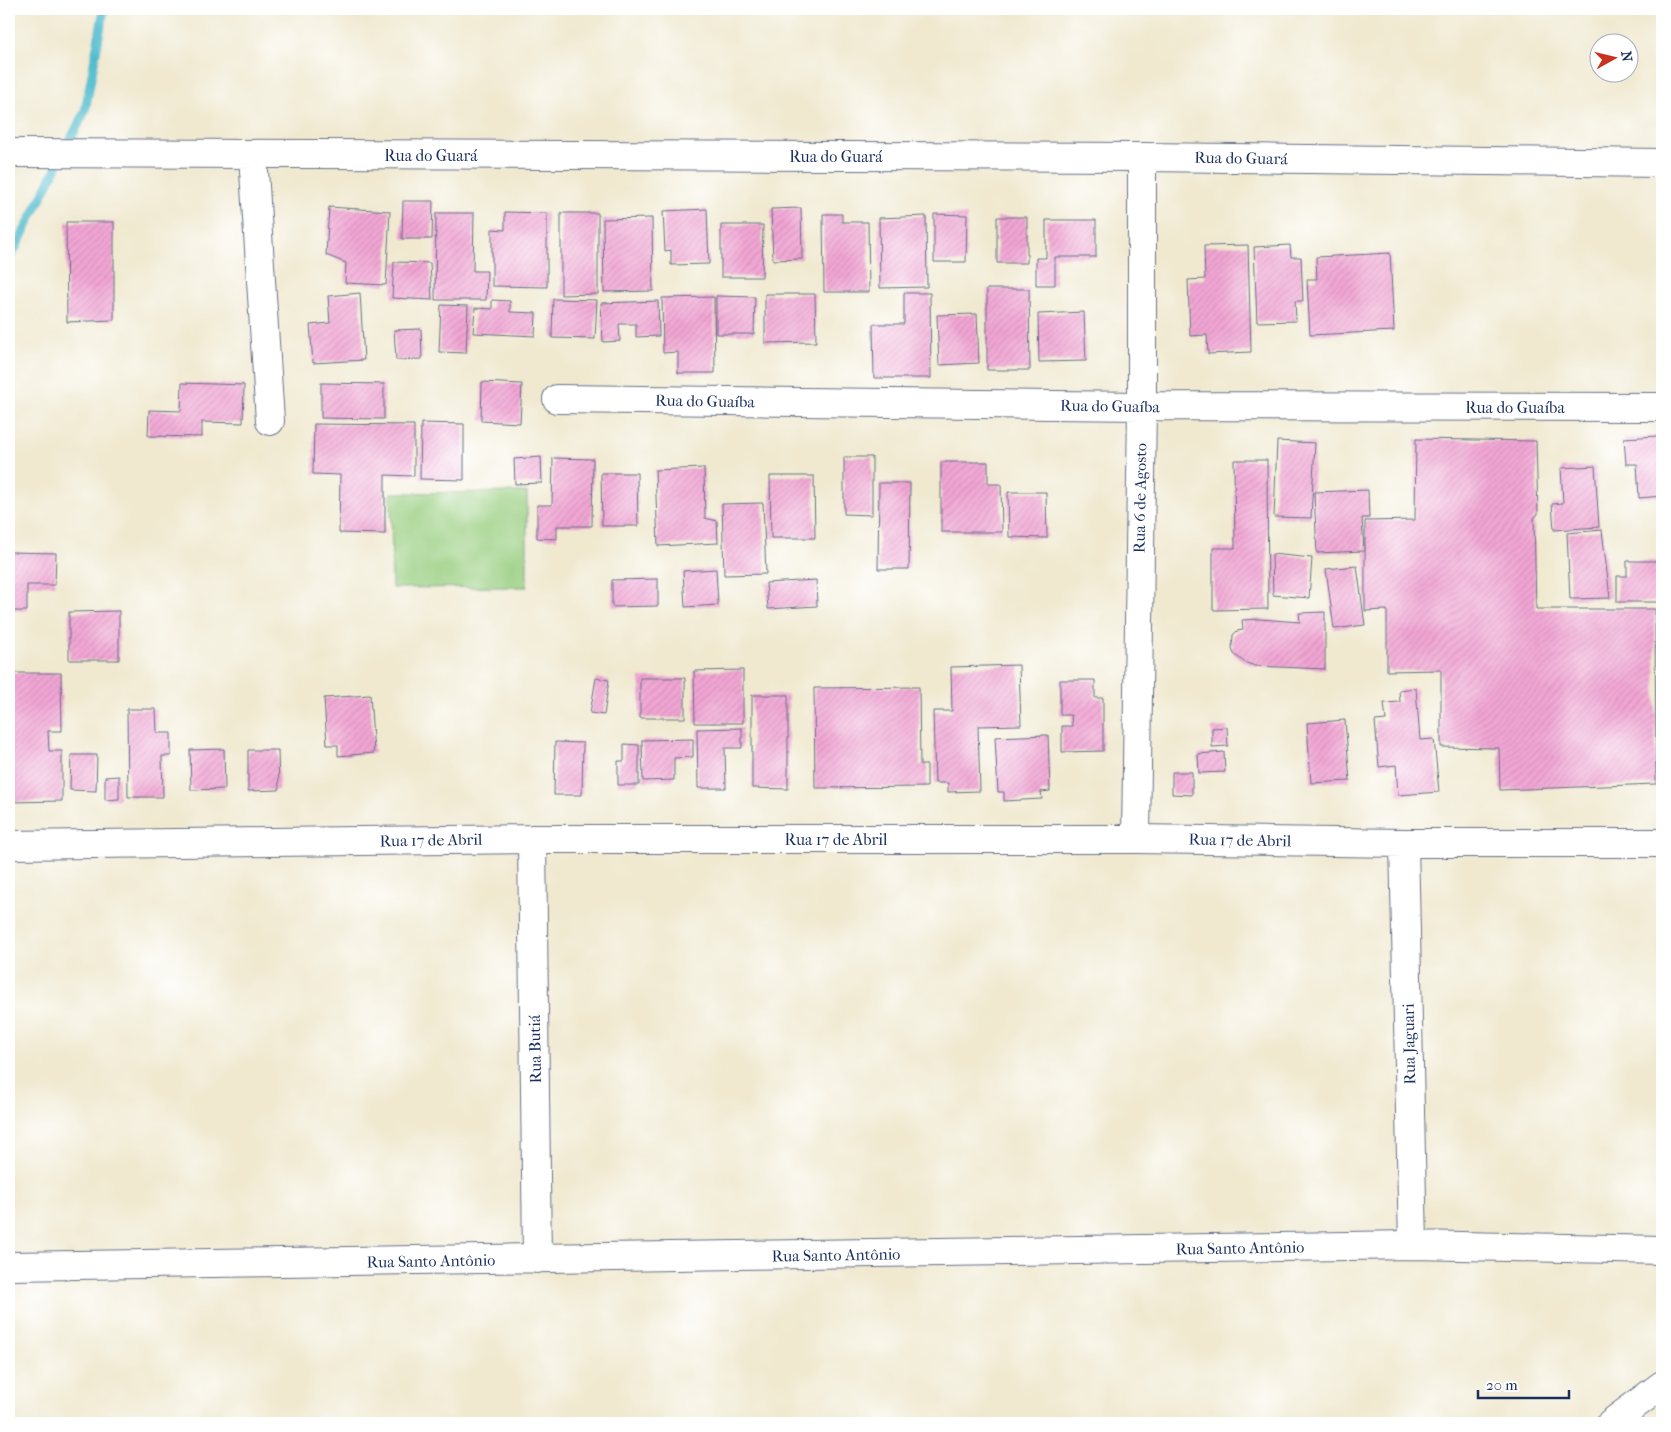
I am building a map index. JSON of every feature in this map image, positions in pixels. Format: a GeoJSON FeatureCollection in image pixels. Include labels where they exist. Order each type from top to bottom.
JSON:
{"type":"FeatureCollection","features":[{"type":"Feature","properties":{"kind":"street","name":"Rua do Guará"},"geometry":{"type":"LineString","coordinates":[[9,153],[1142,157],[1662,163]]}},
{"type":"Feature","properties":{"kind":"street"},"geometry":{"type":"LineString","coordinates":[[253,155],[270,421]]}},
{"type":"Feature","properties":{"kind":"street","name":"Rua 6 de Agosto"},"geometry":{"type":"LineString","coordinates":[[1136,839],[1142,406],[1142,157]]}},
{"type":"Feature","properties":{"kind":"street","name":"Rua do Guaíba"},"geometry":{"type":"LineString","coordinates":[[557,399],[1142,406],[1662,407]]}},
{"type":"Feature","properties":{"kind":"street","name":"Rua 17 de Abril"},"geometry":{"type":"LineString","coordinates":[[9,845],[532,839],[1136,839],[1404,843],[1662,843]]}},
{"type":"Feature","properties":{"kind":"street","name":"Rua Butiá"},"geometry":{"type":"LineString","coordinates":[[532,839],[537,1259]]}},
{"type":"Feature","properties":{"kind":"street","name":"Rua Jaguari"},"geometry":{"type":"LineString","coordinates":[[1404,843],[1413,1245]]}},
{"type":"Feature","properties":{"kind":"street","name":"Rua Santo Antônio"},"geometry":{"type":"LineString","coordinates":[[9,1266],[1413,1245],[1662,1250]]}},
{"type":"Feature","properties":{"kind":"street"},"geometry":{"type":"LineString","coordinates":[[1611,1423],[1662,1385]]}},
{"type":"Feature","properties":{"kind":"green space"},"geometry":{"type":"Polygon","coordinates":[[[527,492],[527,587],[392,588],[391,493],[527,492]]]}},
{"type":"Feature","properties":{"kind":"building"},"geometry":{"type":"Polygon","coordinates":[[[403,201],[433,201],[432,239],[402,239],[403,201]]]}},
{"type":"Feature","properties":{"kind":"building"},"geometry":{"type":"Polygon","coordinates":[[[329,207],[390,211],[386,285],[345,283],[346,263],[326,255],[329,207]]]}},
{"type":"Feature","properties":{"kind":"building"},"geometry":{"type":"Polygon","coordinates":[[[801,208],[802,259],[773,260],[771,209],[801,208]]]}},
{"type":"Feature","properties":{"kind":"building"},"geometry":{"type":"Polygon","coordinates":[[[707,209],[709,264],[671,265],[671,250],[665,251],[663,211],[707,209]]]}},
{"type":"Feature","properties":{"kind":"building"},"geometry":{"type":"Polygon","coordinates":[[[505,212],[547,213],[547,287],[492,286],[492,229],[505,230],[505,212]]]}},
{"type":"Feature","properties":{"kind":"building"},"geometry":{"type":"Polygon","coordinates":[[[436,213],[474,213],[473,271],[487,271],[486,300],[435,300],[436,213]]]}},
{"type":"Feature","properties":{"kind":"building"},"geometry":{"type":"Polygon","coordinates":[[[561,213],[598,213],[598,294],[561,295],[561,213]]]}},
{"type":"Feature","properties":{"kind":"building"},"geometry":{"type":"Polygon","coordinates":[[[823,214],[842,214],[842,222],[868,222],[869,292],[824,292],[823,214]]]}},
{"type":"Feature","properties":{"kind":"building"},"geometry":{"type":"Polygon","coordinates":[[[934,214],[967,215],[966,262],[934,262],[934,214]]]}},
{"type":"Feature","properties":{"kind":"building"},"geometry":{"type":"Polygon","coordinates":[[[926,216],[927,287],[880,288],[879,218],[926,216]]]}},
{"type":"Feature","properties":{"kind":"building"},"geometry":{"type":"Polygon","coordinates":[[[997,217],[1027,217],[1027,263],[997,263],[997,217]]]}},
{"type":"Feature","properties":{"kind":"building"},"geometry":{"type":"Polygon","coordinates":[[[652,218],[653,291],[604,292],[603,219],[652,218]]]}},
{"type":"Feature","properties":{"kind":"building"},"geometry":{"type":"Polygon","coordinates":[[[1046,220],[1096,220],[1096,257],[1055,257],[1055,285],[1036,285],[1036,258],[1046,258],[1046,220]]]}},
{"type":"Feature","properties":{"kind":"building"},"geometry":{"type":"Polygon","coordinates":[[[66,222],[114,222],[114,320],[67,322],[66,222]]]}},
{"type":"Feature","properties":{"kind":"building"},"geometry":{"type":"Polygon","coordinates":[[[721,225],[763,225],[762,277],[721,277],[721,225]]]}},
{"type":"Feature","properties":{"kind":"building"},"geometry":{"type":"Polygon","coordinates":[[[1248,245],[1251,352],[1208,354],[1207,335],[1190,336],[1188,280],[1205,279],[1204,246],[1248,245]]]}},
{"type":"Feature","properties":{"kind":"building"},"geometry":{"type":"Polygon","coordinates":[[[1290,245],[1291,257],[1301,257],[1303,301],[1295,301],[1296,321],[1257,322],[1254,247],[1290,245]]]}},
{"type":"Feature","properties":{"kind":"building"},"geometry":{"type":"Polygon","coordinates":[[[1390,253],[1394,331],[1310,335],[1307,279],[1317,279],[1316,257],[1390,253]]]}},
{"type":"Feature","properties":{"kind":"building"},"geometry":{"type":"Polygon","coordinates":[[[394,262],[430,263],[432,300],[392,298],[394,262]]]}},
{"type":"Feature","properties":{"kind":"building"},"geometry":{"type":"Polygon","coordinates":[[[987,289],[1029,289],[1030,370],[987,370],[987,289]]]}},
{"type":"Feature","properties":{"kind":"building"},"geometry":{"type":"Polygon","coordinates":[[[360,293],[364,360],[313,363],[310,325],[330,323],[328,296],[360,293]]]}},
{"type":"Feature","properties":{"kind":"building"},"geometry":{"type":"Polygon","coordinates":[[[904,293],[930,293],[931,378],[874,378],[873,324],[904,324],[904,293]]]}},
{"type":"Feature","properties":{"kind":"building"},"geometry":{"type":"Polygon","coordinates":[[[765,294],[815,294],[816,342],[765,343],[765,294]]]}},
{"type":"Feature","properties":{"kind":"building"},"geometry":{"type":"Polygon","coordinates":[[[716,296],[755,297],[754,334],[716,334],[716,296]]]}},
{"type":"Feature","properties":{"kind":"building"},"geometry":{"type":"Polygon","coordinates":[[[714,297],[715,373],[678,373],[678,352],[663,353],[662,298],[714,297]]]}},
{"type":"Feature","properties":{"kind":"building"},"geometry":{"type":"Polygon","coordinates":[[[553,299],[597,300],[595,339],[552,338],[553,299]]]}},
{"type":"Feature","properties":{"kind":"building"},"geometry":{"type":"Polygon","coordinates":[[[492,300],[510,301],[510,312],[536,313],[535,336],[473,333],[475,308],[492,309],[492,300]]]}},
{"type":"Feature","properties":{"kind":"building"},"geometry":{"type":"Polygon","coordinates":[[[658,301],[659,336],[636,337],[636,324],[619,324],[620,341],[603,342],[601,303],[658,301]]]}},
{"type":"Feature","properties":{"kind":"building"},"geometry":{"type":"Polygon","coordinates":[[[441,305],[468,306],[466,353],[439,352],[441,305]]]}},
{"type":"Feature","properties":{"kind":"building"},"geometry":{"type":"Polygon","coordinates":[[[1084,312],[1086,361],[1039,362],[1038,314],[1084,312]]]}},
{"type":"Feature","properties":{"kind":"building"},"geometry":{"type":"Polygon","coordinates":[[[977,314],[979,363],[939,365],[937,315],[977,314]]]}},
{"type":"Feature","properties":{"kind":"building"},"geometry":{"type":"Polygon","coordinates":[[[421,329],[422,359],[396,360],[394,330],[421,329]]]}},
{"type":"Feature","properties":{"kind":"building"},"geometry":{"type":"Polygon","coordinates":[[[482,382],[522,384],[520,423],[481,421],[482,382]]]}},
{"type":"Feature","properties":{"kind":"building"},"geometry":{"type":"Polygon","coordinates":[[[182,383],[244,385],[243,423],[202,422],[202,437],[148,436],[149,410],[181,411],[182,383]]]}},
{"type":"Feature","properties":{"kind":"building"},"geometry":{"type":"Polygon","coordinates":[[[321,383],[384,384],[384,419],[321,418],[321,383]]]}},
{"type":"Feature","properties":{"kind":"building"},"geometry":{"type":"Polygon","coordinates":[[[421,423],[464,424],[464,480],[420,479],[421,423]]]}},
{"type":"Feature","properties":{"kind":"building"},"geometry":{"type":"Polygon","coordinates":[[[314,424],[414,425],[414,476],[385,475],[385,534],[339,533],[340,475],[313,474],[314,424]]]}},
{"type":"Feature","properties":{"kind":"building"},"geometry":{"type":"Polygon","coordinates":[[[1658,436],[1662,496],[1639,498],[1637,464],[1626,464],[1624,438],[1658,436]]]}},
{"type":"Feature","properties":{"kind":"building"},"geometry":{"type":"Polygon","coordinates":[[[1416,439],[1536,441],[1538,514],[1534,518],[1536,609],[1655,609],[1656,784],[1500,790],[1499,748],[1441,747],[1441,670],[1387,671],[1387,610],[1365,611],[1365,521],[1415,520],[1416,439]]]}},
{"type":"Feature","properties":{"kind":"building"},"geometry":{"type":"Polygon","coordinates":[[[1277,441],[1315,443],[1311,518],[1274,517],[1277,441]]]}},
{"type":"Feature","properties":{"kind":"building"},"geometry":{"type":"Polygon","coordinates":[[[541,457],[542,483],[515,484],[514,459],[541,457]]]}},
{"type":"Feature","properties":{"kind":"building"},"geometry":{"type":"Polygon","coordinates":[[[844,457],[872,457],[872,515],[844,514],[844,457]]]}},
{"type":"Feature","properties":{"kind":"building"},"geometry":{"type":"Polygon","coordinates":[[[553,458],[593,459],[592,526],[557,526],[557,539],[537,538],[537,505],[552,505],[553,458]]]}},
{"type":"Feature","properties":{"kind":"building"},"geometry":{"type":"Polygon","coordinates":[[[1234,460],[1267,460],[1268,609],[1213,610],[1213,548],[1235,548],[1234,460]]]}},
{"type":"Feature","properties":{"kind":"building"},"geometry":{"type":"Polygon","coordinates":[[[941,462],[988,462],[988,484],[1001,484],[1002,532],[941,532],[941,462]]]}},
{"type":"Feature","properties":{"kind":"building"},"geometry":{"type":"Polygon","coordinates":[[[1595,466],[1599,527],[1554,530],[1552,504],[1563,503],[1561,468],[1595,466]]]}},
{"type":"Feature","properties":{"kind":"building"},"geometry":{"type":"Polygon","coordinates":[[[704,468],[705,518],[717,521],[718,543],[658,546],[655,470],[704,468]]]}},
{"type":"Feature","properties":{"kind":"building"},"geometry":{"type":"Polygon","coordinates":[[[601,473],[637,473],[638,526],[602,526],[601,473]]]}},
{"type":"Feature","properties":{"kind":"building"},"geometry":{"type":"Polygon","coordinates":[[[770,476],[814,476],[815,538],[771,538],[770,476]]]}},
{"type":"Feature","properties":{"kind":"building"},"geometry":{"type":"Polygon","coordinates":[[[879,483],[910,483],[909,569],[878,569],[879,483]]]}},
{"type":"Feature","properties":{"kind":"building"},"geometry":{"type":"Polygon","coordinates":[[[1368,490],[1369,518],[1362,518],[1364,551],[1317,553],[1314,492],[1368,490]]]}},
{"type":"Feature","properties":{"kind":"building"},"geometry":{"type":"Polygon","coordinates":[[[1008,492],[1046,492],[1047,538],[1009,537],[1008,492]]]}},
{"type":"Feature","properties":{"kind":"building"},"geometry":{"type":"Polygon","coordinates":[[[763,503],[766,574],[724,575],[722,504],[763,503]]]}},
{"type":"Feature","properties":{"kind":"building"},"geometry":{"type":"Polygon","coordinates":[[[1602,530],[1610,598],[1570,599],[1567,533],[1602,530]]]}},
{"type":"Feature","properties":{"kind":"building"},"geometry":{"type":"Polygon","coordinates":[[[9,552],[56,553],[55,585],[27,585],[27,611],[9,611],[9,552]]]}},
{"type":"Feature","properties":{"kind":"building"},"geometry":{"type":"Polygon","coordinates":[[[1272,554],[1312,558],[1309,598],[1273,595],[1272,554]]]}},
{"type":"Feature","properties":{"kind":"building"},"geometry":{"type":"Polygon","coordinates":[[[1627,561],[1662,561],[1662,607],[1658,607],[1659,602],[1617,602],[1617,576],[1627,576],[1627,561]]]}},
{"type":"Feature","properties":{"kind":"building"},"geometry":{"type":"Polygon","coordinates":[[[1357,566],[1365,625],[1334,629],[1326,569],[1357,566]]]}},
{"type":"Feature","properties":{"kind":"building"},"geometry":{"type":"Polygon","coordinates":[[[716,569],[718,605],[685,607],[683,571],[716,569]]]}},
{"type":"Feature","properties":{"kind":"building"},"geometry":{"type":"Polygon","coordinates":[[[658,579],[658,606],[612,607],[612,580],[658,579]]]}},
{"type":"Feature","properties":{"kind":"building"},"geometry":{"type":"Polygon","coordinates":[[[816,580],[817,606],[768,609],[766,583],[816,580]]]}},
{"type":"Feature","properties":{"kind":"building"},"geometry":{"type":"Polygon","coordinates":[[[119,611],[119,660],[69,660],[69,612],[119,611]]]}},
{"type":"Feature","properties":{"kind":"building"},"geometry":{"type":"Polygon","coordinates":[[[1325,612],[1325,669],[1255,666],[1244,662],[1234,654],[1232,649],[1233,635],[1237,631],[1243,630],[1242,620],[1259,619],[1300,622],[1299,613],[1325,612]]]}},
{"type":"Feature","properties":{"kind":"building"},"geometry":{"type":"Polygon","coordinates":[[[1661,622],[1662,652],[1659,652],[1661,622]]]}},
{"type":"Feature","properties":{"kind":"building"},"geometry":{"type":"Polygon","coordinates":[[[1019,665],[1021,725],[978,726],[980,791],[948,792],[948,783],[935,783],[933,711],[952,711],[951,667],[1019,665]]]}},
{"type":"Feature","properties":{"kind":"building"},"geometry":{"type":"Polygon","coordinates":[[[743,670],[743,723],[695,723],[694,671],[743,670]]]}},
{"type":"Feature","properties":{"kind":"building"},"geometry":{"type":"Polygon","coordinates":[[[10,673],[61,673],[62,731],[48,731],[49,751],[62,751],[62,801],[11,802],[10,673]]]}},
{"type":"Feature","properties":{"kind":"building"},"geometry":{"type":"Polygon","coordinates":[[[596,678],[609,680],[604,715],[590,713],[596,678]]]}},
{"type":"Feature","properties":{"kind":"building"},"geometry":{"type":"Polygon","coordinates":[[[640,678],[685,678],[685,718],[640,718],[640,678]]]}},
{"type":"Feature","properties":{"kind":"building"},"geometry":{"type":"Polygon","coordinates":[[[1060,680],[1095,680],[1095,698],[1103,698],[1103,751],[1062,752],[1062,726],[1072,726],[1071,715],[1060,715],[1060,680]]]}},
{"type":"Feature","properties":{"kind":"building"},"geometry":{"type":"Polygon","coordinates":[[[919,687],[920,765],[927,765],[927,787],[815,788],[814,688],[919,687]]]}},
{"type":"Feature","properties":{"kind":"building"},"geometry":{"type":"Polygon","coordinates":[[[1416,688],[1420,740],[1434,739],[1439,792],[1398,795],[1396,765],[1379,767],[1375,721],[1386,720],[1384,703],[1400,702],[1399,690],[1416,688]]]}},
{"type":"Feature","properties":{"kind":"building"},"geometry":{"type":"Polygon","coordinates":[[[370,695],[374,753],[338,756],[338,745],[327,745],[324,698],[370,695]]]}},
{"type":"Feature","properties":{"kind":"building"},"geometry":{"type":"Polygon","coordinates":[[[752,695],[788,695],[788,789],[752,788],[752,695]]]}},
{"type":"Feature","properties":{"kind":"building"},"geometry":{"type":"Polygon","coordinates":[[[127,709],[156,709],[157,733],[171,733],[171,756],[162,756],[163,797],[128,797],[127,709]]]}},
{"type":"Feature","properties":{"kind":"building"},"geometry":{"type":"Polygon","coordinates":[[[1345,720],[1350,781],[1311,783],[1307,723],[1345,720]]]}},
{"type":"Feature","properties":{"kind":"building"},"geometry":{"type":"Polygon","coordinates":[[[1660,722],[1662,722],[1662,751],[1661,751],[1660,722]]]}},
{"type":"Feature","properties":{"kind":"building"},"geometry":{"type":"Polygon","coordinates":[[[1227,727],[1228,746],[1212,747],[1212,728],[1227,727]]]}},
{"type":"Feature","properties":{"kind":"building"},"geometry":{"type":"Polygon","coordinates":[[[742,728],[742,748],[725,748],[726,788],[698,788],[697,729],[742,728]]]}},
{"type":"Feature","properties":{"kind":"building"},"geometry":{"type":"Polygon","coordinates":[[[1048,735],[1050,791],[1041,792],[1042,799],[1004,801],[1004,792],[998,792],[995,737],[1048,735]]]}},
{"type":"Feature","properties":{"kind":"building"},"geometry":{"type":"Polygon","coordinates":[[[693,739],[693,757],[674,758],[674,780],[643,781],[642,740],[693,739]]]}},
{"type":"Feature","properties":{"kind":"building"},"geometry":{"type":"Polygon","coordinates":[[[555,742],[583,743],[582,795],[554,795],[555,742]]]}},
{"type":"Feature","properties":{"kind":"building"},"geometry":{"type":"Polygon","coordinates":[[[624,744],[639,745],[639,785],[618,785],[618,761],[624,761],[624,744]]]}},
{"type":"Feature","properties":{"kind":"building"},"geometry":{"type":"Polygon","coordinates":[[[224,749],[225,789],[191,790],[190,750],[224,749]]]}},
{"type":"Feature","properties":{"kind":"building"},"geometry":{"type":"Polygon","coordinates":[[[248,750],[278,750],[279,790],[248,791],[248,750]]]}},
{"type":"Feature","properties":{"kind":"building"},"geometry":{"type":"Polygon","coordinates":[[[1224,752],[1225,772],[1199,773],[1198,754],[1224,752]]]}},
{"type":"Feature","properties":{"kind":"building"},"geometry":{"type":"Polygon","coordinates":[[[71,755],[97,755],[96,791],[70,790],[71,755]]]}},
{"type":"Feature","properties":{"kind":"building"},"geometry":{"type":"Polygon","coordinates":[[[1172,772],[1192,772],[1192,795],[1172,794],[1172,772]]]}},
{"type":"Feature","properties":{"kind":"building"},"geometry":{"type":"Polygon","coordinates":[[[119,776],[119,799],[105,800],[105,777],[119,776]]]}},
{"type":"Feature","properties":{"kind":"waterway"},"geometry":{"type":"LineString","coordinates":[[9,261],[85,111],[104,9]]}}]}
